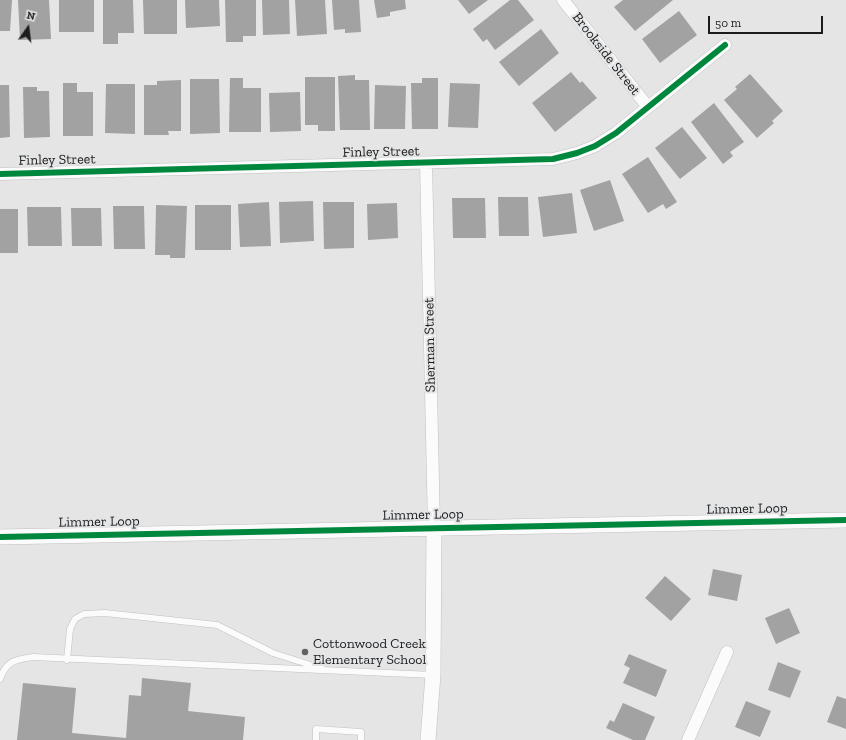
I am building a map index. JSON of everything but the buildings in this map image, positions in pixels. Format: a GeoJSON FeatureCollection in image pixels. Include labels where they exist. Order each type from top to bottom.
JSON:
{"type":"FeatureCollection","features":[{"type":"Feature","properties":{"kind":"street","name":"Brookside Street"},"geometry":{"type":"LineString","coordinates":[[563,0],[648,107]]}},
{"type":"Feature","properties":{"kind":"street","name":"Finley Street"},"geometry":{"type":"LineString","coordinates":[[0,174],[553,159],[578,153],[595,146],[616,133],[725,45]]}},
{"type":"Feature","properties":{"kind":"street","name":"Sherman Street"},"geometry":{"type":"LineString","coordinates":[[426,163],[434,527]]}},
{"type":"Feature","properties":{"kind":"street","name":"Limmer Loop"},"geometry":{"type":"LineString","coordinates":[[0,537],[434,527],[846,520]]}},
{"type":"Feature","properties":{"kind":"street"},"geometry":{"type":"LineString","coordinates":[[428,740],[433,675],[434,527]]}},
{"type":"Feature","properties":{"kind":"street"},"geometry":{"type":"LineString","coordinates":[[688,740],[727,652]]}},
{"type":"Feature","properties":{"kind":"lane"},"geometry":{"type":"LineString","coordinates":[[67,660],[70,629],[75,619],[84,614],[105,613],[216,625],[273,653],[328,671]]}},
{"type":"Feature","properties":{"kind":"lane"},"geometry":{"type":"LineString","coordinates":[[0,679],[4,668],[14,660],[33,657],[67,660],[433,675]]}},
{"type":"Feature","properties":{"kind":"lane"},"geometry":{"type":"LineString","coordinates":[[316,740],[316,729],[362,732],[361,740]]}},
{"type":"Feature","properties":{"kind":"cycle path"},"geometry":{"type":"LineString","coordinates":[[0,174],[553,159],[577,153],[595,146],[616,133],[725,45]]}},
{"type":"Feature","properties":{"kind":"cycle path"},"geometry":{"type":"LineString","coordinates":[[0,537],[846,520]]}},
{"type":"Feature","properties":{"kind":"place","name":"Cottonwood Creek Elementary School"},"geometry":{"type":"Point","coordinates":[305,652]}}]}
